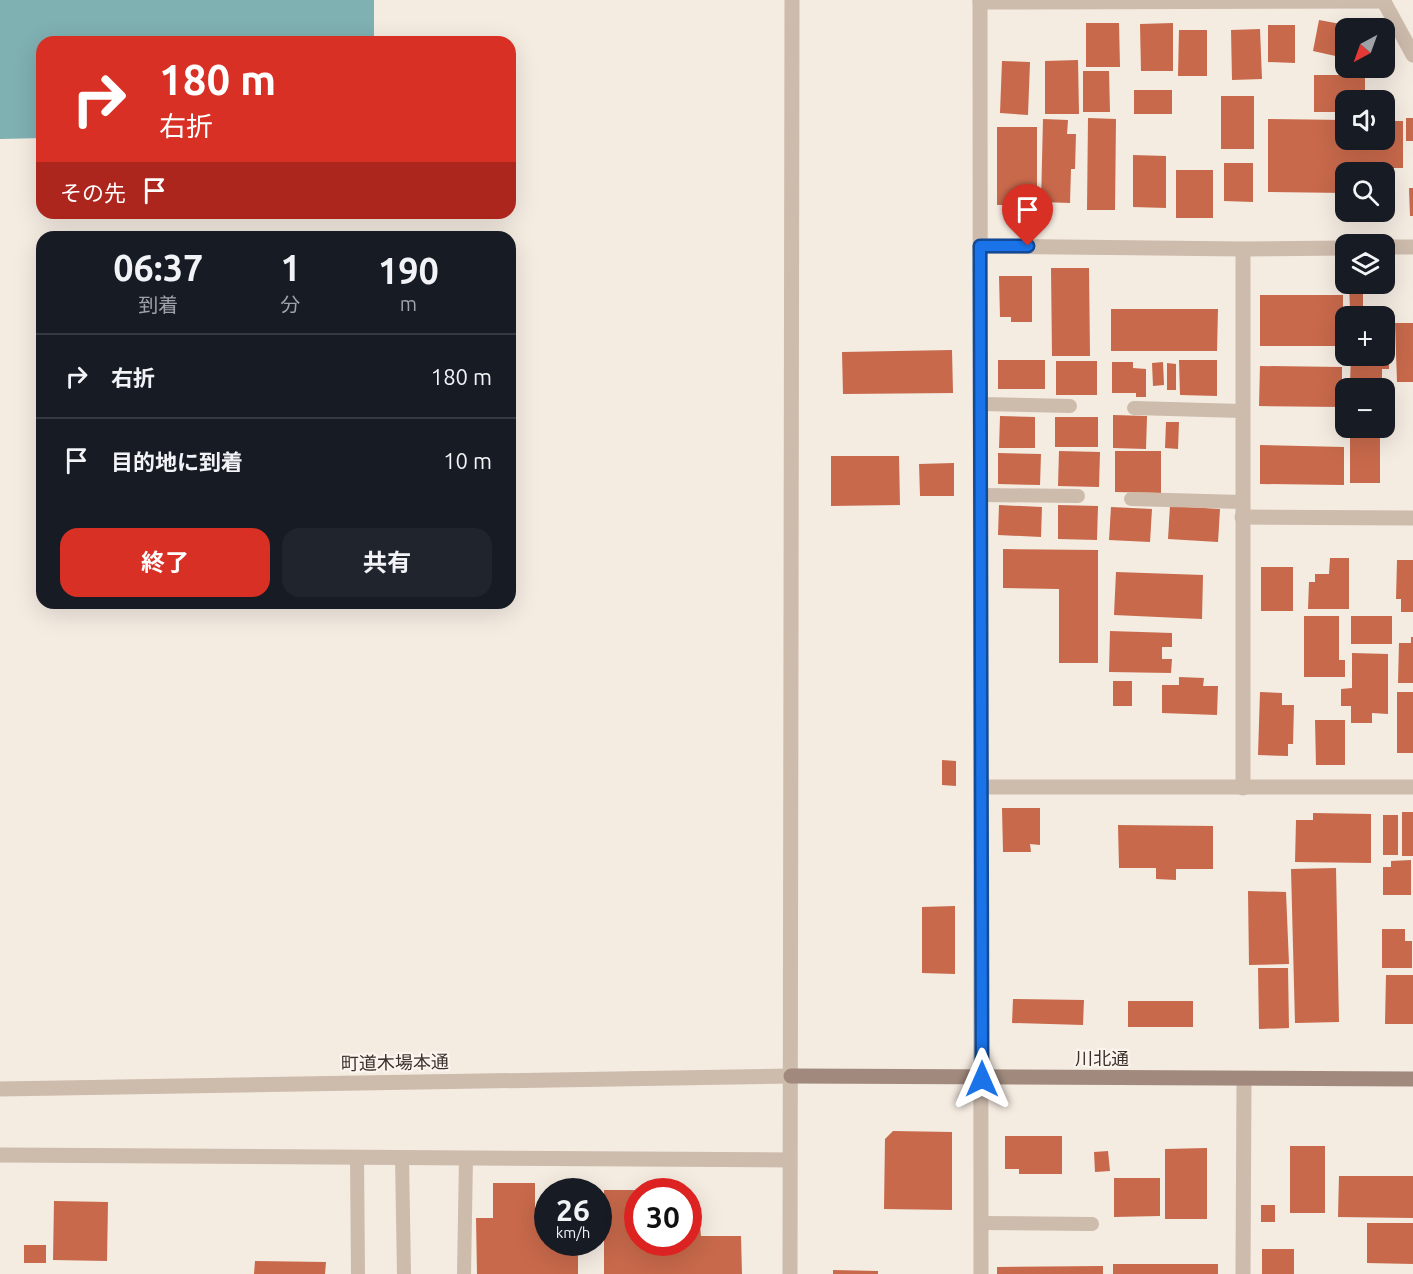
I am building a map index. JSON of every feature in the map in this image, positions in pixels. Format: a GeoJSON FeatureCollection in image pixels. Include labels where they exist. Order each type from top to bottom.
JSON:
{"type":"FeatureCollection","features":[{"type":"Feature","properties":{"kind":"street"},"geometry":{"type":"LineString","coordinates":[[790,1274],[792,0]]}},
{"type":"Feature","properties":{"kind":"street"},"geometry":{"type":"LineString","coordinates":[[981,1274],[980,1],[1384,1],[1413,55]]}},
{"type":"Feature","properties":{"kind":"street"},"geometry":{"type":"LineString","coordinates":[[980,246],[1335,248]]}},
{"type":"Feature","properties":{"kind":"street"},"geometry":{"type":"LineString","coordinates":[[1395,247],[1413,247]]}},
{"type":"Feature","properties":{"kind":"street"},"geometry":{"type":"LineString","coordinates":[[1243,249],[1244,788]]}},
{"type":"Feature","properties":{"kind":"street"},"geometry":{"type":"LineString","coordinates":[[1242,509],[1413,518]]}},
{"type":"Feature","properties":{"kind":"street"},"geometry":{"type":"LineString","coordinates":[[982,787],[1413,787]]}},
{"type":"Feature","properties":{"kind":"street","name":"川北通"},"geometry":{"type":"LineString","coordinates":[[790,1076],[982,1079],[1413,1079]]}},
{"type":"Feature","properties":{"kind":"street","name":"町道木場本通"},"geometry":{"type":"LineString","coordinates":[[0,1089],[790,1076]]}},
{"type":"Feature","properties":{"kind":"street"},"geometry":{"type":"LineString","coordinates":[[1244,1078],[1244,1274]]}},
{"type":"Feature","properties":{"kind":"street"},"geometry":{"type":"LineString","coordinates":[[0,1155],[790,1160]]}},
{"type":"Feature","properties":{"kind":"lane"},"geometry":{"type":"LineString","coordinates":[[981,404],[1070,406]]}},
{"type":"Feature","properties":{"kind":"lane"},"geometry":{"type":"LineString","coordinates":[[1134,408],[1242,411]]}},
{"type":"Feature","properties":{"kind":"lane"},"geometry":{"type":"LineString","coordinates":[[981,495],[1078,496]]}},
{"type":"Feature","properties":{"kind":"lane"},"geometry":{"type":"LineString","coordinates":[[1131,499],[1242,509]]}},
{"type":"Feature","properties":{"kind":"lane"},"geometry":{"type":"LineString","coordinates":[[357,1157],[358,1274]]}},
{"type":"Feature","properties":{"kind":"lane"},"geometry":{"type":"LineString","coordinates":[[402,1157],[404,1274]]}},
{"type":"Feature","properties":{"kind":"lane"},"geometry":{"type":"LineString","coordinates":[[464,1274],[466,1158]]}},
{"type":"Feature","properties":{"kind":"lane"},"geometry":{"type":"LineString","coordinates":[[981,1223],[1092,1224]]}},
{"type":"Feature","properties":{"kind":"water"},"geometry":{"type":"Polygon","coordinates":[[[0,0],[374,0],[374,36],[36,36],[36,138],[0,139],[0,0]]]}},
{"type":"Feature","properties":{"kind":"building"},"geometry":{"type":"Polygon","coordinates":[[[1319,20],[1335,23],[1335,56],[1313,51],[1319,20]]]}},
{"type":"Feature","properties":{"kind":"building"},"geometry":{"type":"Polygon","coordinates":[[[1086,23],[1119,23],[1120,67],[1086,67],[1086,23]]]}},
{"type":"Feature","properties":{"kind":"building"},"geometry":{"type":"Polygon","coordinates":[[[1173,23],[1173,71],[1141,71],[1140,24],[1173,23]]]}},
{"type":"Feature","properties":{"kind":"building"},"geometry":{"type":"Polygon","coordinates":[[[1268,25],[1295,25],[1295,63],[1268,62],[1268,25]]]}},
{"type":"Feature","properties":{"kind":"building"},"geometry":{"type":"Polygon","coordinates":[[[1260,29],[1262,79],[1232,80],[1231,30],[1260,29]]]}},
{"type":"Feature","properties":{"kind":"building"},"geometry":{"type":"Polygon","coordinates":[[[1179,30],[1207,30],[1207,76],[1178,76],[1179,30]]]}},
{"type":"Feature","properties":{"kind":"building"},"geometry":{"type":"Polygon","coordinates":[[[1078,60],[1079,114],[1045,114],[1045,61],[1078,60]]]}},
{"type":"Feature","properties":{"kind":"building"},"geometry":{"type":"Polygon","coordinates":[[[1002,61],[1030,62],[1028,115],[1000,113],[1002,61]]]}},
{"type":"Feature","properties":{"kind":"building"},"geometry":{"type":"Polygon","coordinates":[[[1083,71],[1109,71],[1110,112],[1083,112],[1083,71]]]}},
{"type":"Feature","properties":{"kind":"building"},"geometry":{"type":"Polygon","coordinates":[[[1314,75],[1365,78],[1365,90],[1335,90],[1335,112],[1314,112],[1314,75]]]}},
{"type":"Feature","properties":{"kind":"building"},"geometry":{"type":"Polygon","coordinates":[[[1134,90],[1172,90],[1172,114],[1134,114],[1134,90]]]}},
{"type":"Feature","properties":{"kind":"building"},"geometry":{"type":"Polygon","coordinates":[[[1221,96],[1254,96],[1254,149],[1221,149],[1221,96]]]}},
{"type":"Feature","properties":{"kind":"building"},"geometry":{"type":"Polygon","coordinates":[[[1088,118],[1116,119],[1115,210],[1087,210],[1088,118]]]}},
{"type":"Feature","properties":{"kind":"building"},"geometry":{"type":"Polygon","coordinates":[[[1406,118],[1413,118],[1413,141],[1406,141],[1406,118]]]}},
{"type":"Feature","properties":{"kind":"building"},"geometry":{"type":"Polygon","coordinates":[[[1043,119],[1068,120],[1067,134],[1076,134],[1075,169],[1071,169],[1070,203],[1041,202],[1043,119]]]}},
{"type":"Feature","properties":{"kind":"building"},"geometry":{"type":"Polygon","coordinates":[[[1268,119],[1335,120],[1335,150],[1395,150],[1395,121],[1403,121],[1403,168],[1395,168],[1395,162],[1335,162],[1335,193],[1268,192],[1268,119]]]}},
{"type":"Feature","properties":{"kind":"building"},"geometry":{"type":"Polygon","coordinates":[[[997,127],[1037,127],[1037,218],[1005,219],[1005,205],[997,205],[997,127]]]}},
{"type":"Feature","properties":{"kind":"building"},"geometry":{"type":"Polygon","coordinates":[[[1133,155],[1166,156],[1166,208],[1133,207],[1133,155]]]}},
{"type":"Feature","properties":{"kind":"building"},"geometry":{"type":"Polygon","coordinates":[[[1224,163],[1253,163],[1253,202],[1224,201],[1224,163]]]}},
{"type":"Feature","properties":{"kind":"building"},"geometry":{"type":"Polygon","coordinates":[[[1176,170],[1213,170],[1213,218],[1176,218],[1176,170]]]}},
{"type":"Feature","properties":{"kind":"building"},"geometry":{"type":"Polygon","coordinates":[[[1409,188],[1413,188],[1413,216],[1410,216],[1409,188]]]}},
{"type":"Feature","properties":{"kind":"building"},"geometry":{"type":"Polygon","coordinates":[[[1051,268],[1089,268],[1090,356],[1052,356],[1051,268]]]}},
{"type":"Feature","properties":{"kind":"building"},"geometry":{"type":"Polygon","coordinates":[[[999,276],[1032,276],[1032,322],[1011,322],[1011,317],[1000,317],[999,276]]]}},
{"type":"Feature","properties":{"kind":"building"},"geometry":{"type":"Polygon","coordinates":[[[1349,294],[1363,294],[1363,306],[1350,306],[1349,294]]]}},
{"type":"Feature","properties":{"kind":"building"},"geometry":{"type":"Polygon","coordinates":[[[1260,295],[1343,295],[1343,306],[1335,306],[1335,346],[1260,346],[1260,295]]]}},
{"type":"Feature","properties":{"kind":"building"},"geometry":{"type":"Polygon","coordinates":[[[1111,309],[1218,309],[1217,351],[1111,351],[1111,309]]]}},
{"type":"Feature","properties":{"kind":"building"},"geometry":{"type":"Polygon","coordinates":[[[1395,323],[1413,323],[1413,382],[1397,382],[1395,323]]]}},
{"type":"Feature","properties":{"kind":"building"},"geometry":{"type":"Polygon","coordinates":[[[952,350],[953,393],[843,394],[842,352],[952,350]]]}},
{"type":"Feature","properties":{"kind":"building"},"geometry":{"type":"Polygon","coordinates":[[[998,360],[1045,360],[1045,389],[998,389],[998,360]]]}},
{"type":"Feature","properties":{"kind":"building"},"geometry":{"type":"Polygon","coordinates":[[[1179,360],[1217,360],[1217,396],[1180,395],[1179,360]]]}},
{"type":"Feature","properties":{"kind":"building"},"geometry":{"type":"Polygon","coordinates":[[[1056,361],[1097,361],[1097,395],[1056,395],[1056,361]]]}},
{"type":"Feature","properties":{"kind":"building"},"geometry":{"type":"Polygon","coordinates":[[[1112,362],[1133,362],[1133,368],[1146,369],[1146,397],[1136,397],[1136,393],[1112,393],[1112,362]]]}},
{"type":"Feature","properties":{"kind":"building"},"geometry":{"type":"Polygon","coordinates":[[[1163,362],[1164,385],[1153,386],[1152,363],[1163,362]]]}},
{"type":"Feature","properties":{"kind":"building"},"geometry":{"type":"Polygon","coordinates":[[[1167,363],[1176,364],[1176,390],[1167,390],[1167,363]]]}},
{"type":"Feature","properties":{"kind":"building"},"geometry":{"type":"Polygon","coordinates":[[[1260,366],[1342,367],[1342,378],[1335,378],[1335,407],[1259,406],[1260,366]]]}},
{"type":"Feature","properties":{"kind":"building"},"geometry":{"type":"Polygon","coordinates":[[[1351,366],[1389,366],[1389,369],[1382,369],[1382,378],[1350,378],[1351,366]]]}},
{"type":"Feature","properties":{"kind":"building"},"geometry":{"type":"Polygon","coordinates":[[[1113,415],[1147,416],[1146,449],[1113,448],[1113,415]]]}},
{"type":"Feature","properties":{"kind":"building"},"geometry":{"type":"Polygon","coordinates":[[[1000,416],[1035,417],[1035,448],[999,448],[1000,416]]]}},
{"type":"Feature","properties":{"kind":"building"},"geometry":{"type":"Polygon","coordinates":[[[1055,417],[1098,417],[1098,447],[1055,447],[1055,417]]]}},
{"type":"Feature","properties":{"kind":"building"},"geometry":{"type":"Polygon","coordinates":[[[1166,422],[1179,422],[1178,449],[1165,448],[1166,422]]]}},
{"type":"Feature","properties":{"kind":"building"},"geometry":{"type":"Polygon","coordinates":[[[1350,438],[1380,438],[1380,483],[1350,483],[1350,438]]]}},
{"type":"Feature","properties":{"kind":"building"},"geometry":{"type":"Polygon","coordinates":[[[1260,445],[1344,447],[1344,485],[1260,484],[1260,445]]]}},
{"type":"Feature","properties":{"kind":"building"},"geometry":{"type":"Polygon","coordinates":[[[1059,451],[1100,452],[1099,487],[1058,486],[1059,451]]]}},
{"type":"Feature","properties":{"kind":"building"},"geometry":{"type":"Polygon","coordinates":[[[1115,451],[1161,451],[1161,493],[1115,492],[1115,451]]]}},
{"type":"Feature","properties":{"kind":"building"},"geometry":{"type":"Polygon","coordinates":[[[998,453],[1041,454],[1040,485],[998,484],[998,453]]]}},
{"type":"Feature","properties":{"kind":"building"},"geometry":{"type":"Polygon","coordinates":[[[831,456],[899,456],[900,505],[831,506],[831,456]]]}},
{"type":"Feature","properties":{"kind":"building"},"geometry":{"type":"Polygon","coordinates":[[[954,463],[954,496],[920,496],[919,464],[954,463]]]}},
{"type":"Feature","properties":{"kind":"building"},"geometry":{"type":"Polygon","coordinates":[[[999,505],[1042,507],[1041,537],[998,535],[999,505]]]}},
{"type":"Feature","properties":{"kind":"building"},"geometry":{"type":"Polygon","coordinates":[[[1058,505],[1098,506],[1097,540],[1058,539],[1058,505]]]}},
{"type":"Feature","properties":{"kind":"building"},"geometry":{"type":"Polygon","coordinates":[[[1170,506],[1220,509],[1218,542],[1168,539],[1170,506]]]}},
{"type":"Feature","properties":{"kind":"building"},"geometry":{"type":"Polygon","coordinates":[[[1111,507],[1152,509],[1150,542],[1109,540],[1111,507]]]}},
{"type":"Feature","properties":{"kind":"building"},"geometry":{"type":"Polygon","coordinates":[[[1003,549],[1098,550],[1098,663],[1059,663],[1059,589],[1003,588],[1003,549]]]}},
{"type":"Feature","properties":{"kind":"building"},"geometry":{"type":"Polygon","coordinates":[[[1330,558],[1349,558],[1349,609],[1308,609],[1309,582],[1315,582],[1315,574],[1329,574],[1330,558]]]}},
{"type":"Feature","properties":{"kind":"building"},"geometry":{"type":"Polygon","coordinates":[[[1397,560],[1413,560],[1413,612],[1401,612],[1401,599],[1396,599],[1397,560]]]}},
{"type":"Feature","properties":{"kind":"building"},"geometry":{"type":"Polygon","coordinates":[[[1261,567],[1293,567],[1293,611],[1261,611],[1261,567]]]}},
{"type":"Feature","properties":{"kind":"building"},"geometry":{"type":"Polygon","coordinates":[[[1116,572],[1203,575],[1202,619],[1114,615],[1116,572]]]}},
{"type":"Feature","properties":{"kind":"building"},"geometry":{"type":"Polygon","coordinates":[[[1304,616],[1339,616],[1339,660],[1345,660],[1345,677],[1304,677],[1304,616]]]}},
{"type":"Feature","properties":{"kind":"building"},"geometry":{"type":"Polygon","coordinates":[[[1351,616],[1392,616],[1392,644],[1351,644],[1351,616]]]}},
{"type":"Feature","properties":{"kind":"building"},"geometry":{"type":"Polygon","coordinates":[[[1110,631],[1172,633],[1172,647],[1162,647],[1162,659],[1172,659],[1171,673],[1109,672],[1110,631]]]}},
{"type":"Feature","properties":{"kind":"building"},"geometry":{"type":"Polygon","coordinates":[[[1411,637],[1413,637],[1413,683],[1398,683],[1399,643],[1411,643],[1411,637]]]}},
{"type":"Feature","properties":{"kind":"building"},"geometry":{"type":"Polygon","coordinates":[[[1352,653],[1388,654],[1388,714],[1372,713],[1372,723],[1351,723],[1351,706],[1341,706],[1341,689],[1352,688],[1352,653]]]}},
{"type":"Feature","properties":{"kind":"building"},"geometry":{"type":"Polygon","coordinates":[[[1179,677],[1204,678],[1203,686],[1218,686],[1217,715],[1162,713],[1162,685],[1179,685],[1179,677]]]}},
{"type":"Feature","properties":{"kind":"building"},"geometry":{"type":"Polygon","coordinates":[[[1113,681],[1132,681],[1132,706],[1113,706],[1113,681]]]}},
{"type":"Feature","properties":{"kind":"building"},"geometry":{"type":"Polygon","coordinates":[[[1260,692],[1282,693],[1282,705],[1294,705],[1293,744],[1288,744],[1288,756],[1258,755],[1260,692]]]}},
{"type":"Feature","properties":{"kind":"building"},"geometry":{"type":"Polygon","coordinates":[[[1397,692],[1413,692],[1413,753],[1397,753],[1397,692]]]}},
{"type":"Feature","properties":{"kind":"building"},"geometry":{"type":"Polygon","coordinates":[[[1315,720],[1345,720],[1345,765],[1316,765],[1315,720]]]}},
{"type":"Feature","properties":{"kind":"building"},"geometry":{"type":"Polygon","coordinates":[[[942,760],[956,761],[956,786],[942,785],[942,760]]]}},
{"type":"Feature","properties":{"kind":"building"},"geometry":{"type":"Polygon","coordinates":[[[1002,808],[1040,808],[1040,845],[1030,844],[1031,852],[1003,852],[1002,808]]]}},
{"type":"Feature","properties":{"kind":"building"},"geometry":{"type":"Polygon","coordinates":[[[1402,812],[1413,812],[1413,856],[1402,856],[1402,812]]]}},
{"type":"Feature","properties":{"kind":"building"},"geometry":{"type":"Polygon","coordinates":[[[1313,813],[1371,814],[1371,863],[1295,862],[1296,820],[1313,820],[1313,813]]]}},
{"type":"Feature","properties":{"kind":"building"},"geometry":{"type":"Polygon","coordinates":[[[1383,815],[1398,815],[1398,855],[1383,855],[1383,815]]]}},
{"type":"Feature","properties":{"kind":"building"},"geometry":{"type":"Polygon","coordinates":[[[1118,825],[1213,826],[1213,869],[1176,869],[1176,880],[1156,879],[1156,868],[1119,868],[1118,825]]]}},
{"type":"Feature","properties":{"kind":"building"},"geometry":{"type":"Polygon","coordinates":[[[1411,860],[1411,895],[1383,895],[1383,867],[1391,867],[1391,861],[1411,860]]]}},
{"type":"Feature","properties":{"kind":"building"},"geometry":{"type":"Polygon","coordinates":[[[1336,868],[1339,1022],[1295,1023],[1291,869],[1336,868]]]}},
{"type":"Feature","properties":{"kind":"building"},"geometry":{"type":"Polygon","coordinates":[[[1248,891],[1286,892],[1289,964],[1249,965],[1248,891]]]}},
{"type":"Feature","properties":{"kind":"building"},"geometry":{"type":"Polygon","coordinates":[[[955,906],[955,974],[922,973],[922,907],[955,906]]]}},
{"type":"Feature","properties":{"kind":"building"},"geometry":{"type":"Polygon","coordinates":[[[1382,929],[1405,929],[1405,941],[1412,941],[1412,968],[1382,968],[1382,929]]]}},
{"type":"Feature","properties":{"kind":"building"},"geometry":{"type":"Polygon","coordinates":[[[1258,968],[1288,968],[1289,1028],[1259,1029],[1258,968]]]}},
{"type":"Feature","properties":{"kind":"building"},"geometry":{"type":"Polygon","coordinates":[[[1386,975],[1413,975],[1413,1024],[1385,1024],[1386,975]]]}},
{"type":"Feature","properties":{"kind":"building"},"geometry":{"type":"Polygon","coordinates":[[[1013,999],[1084,1000],[1083,1025],[1012,1023],[1013,999]]]}},
{"type":"Feature","properties":{"kind":"building"},"geometry":{"type":"Polygon","coordinates":[[[1128,1001],[1193,1001],[1193,1027],[1128,1027],[1128,1001]]]}},
{"type":"Feature","properties":{"kind":"building"},"geometry":{"type":"Polygon","coordinates":[[[893,1131],[952,1132],[952,1210],[884,1209],[885,1139],[893,1131]]]}},
{"type":"Feature","properties":{"kind":"building"},"geometry":{"type":"Polygon","coordinates":[[[1005,1136],[1062,1136],[1062,1174],[1019,1174],[1019,1169],[1005,1169],[1005,1136]]]}},
{"type":"Feature","properties":{"kind":"building"},"geometry":{"type":"Polygon","coordinates":[[[1290,1146],[1325,1146],[1325,1213],[1290,1213],[1290,1146]]]}},
{"type":"Feature","properties":{"kind":"building"},"geometry":{"type":"Polygon","coordinates":[[[1207,1148],[1207,1219],[1165,1219],[1165,1149],[1207,1148]]]}},
{"type":"Feature","properties":{"kind":"building"},"geometry":{"type":"Polygon","coordinates":[[[1108,1151],[1110,1171],[1095,1172],[1094,1152],[1108,1151]]]}},
{"type":"Feature","properties":{"kind":"building"},"geometry":{"type":"Polygon","coordinates":[[[1339,1176],[1413,1176],[1413,1218],[1338,1217],[1339,1176]]]}},
{"type":"Feature","properties":{"kind":"building"},"geometry":{"type":"Polygon","coordinates":[[[1114,1178],[1160,1178],[1160,1216],[1114,1217],[1114,1178]]]}},
{"type":"Feature","properties":{"kind":"building"},"geometry":{"type":"Polygon","coordinates":[[[493,1183],[534,1183],[534,1256],[578,1256],[578,1274],[477,1274],[476,1218],[493,1218],[493,1183]]]}},
{"type":"Feature","properties":{"kind":"building"},"geometry":{"type":"Polygon","coordinates":[[[612,1190],[624,1190],[624,1256],[702,1256],[702,1236],[741,1236],[742,1274],[604,1274],[604,1256],[612,1256],[612,1190]]]}},
{"type":"Feature","properties":{"kind":"building"},"geometry":{"type":"Polygon","coordinates":[[[54,1201],[108,1202],[107,1261],[53,1260],[54,1201]]]}},
{"type":"Feature","properties":{"kind":"building"},"geometry":{"type":"Polygon","coordinates":[[[1261,1205],[1275,1205],[1275,1222],[1261,1222],[1261,1205]]]}},
{"type":"Feature","properties":{"kind":"building"},"geometry":{"type":"Polygon","coordinates":[[[1367,1223],[1413,1223],[1413,1264],[1367,1263],[1367,1223]]]}},
{"type":"Feature","properties":{"kind":"building"},"geometry":{"type":"Polygon","coordinates":[[[24,1245],[46,1245],[46,1263],[24,1263],[24,1245]]]}},
{"type":"Feature","properties":{"kind":"building"},"geometry":{"type":"Polygon","coordinates":[[[1262,1249],[1294,1249],[1294,1274],[1262,1274],[1262,1249]]]}},
{"type":"Feature","properties":{"kind":"building"},"geometry":{"type":"Polygon","coordinates":[[[255,1261],[326,1262],[325,1274],[254,1274],[255,1261]]]}},
{"type":"Feature","properties":{"kind":"building"},"geometry":{"type":"Polygon","coordinates":[[[1113,1264],[1218,1264],[1218,1274],[1113,1274],[1113,1264]]]}},
{"type":"Feature","properties":{"kind":"building"},"geometry":{"type":"Polygon","coordinates":[[[1103,1266],[1103,1274],[997,1274],[997,1267],[1103,1266]]]}},
{"type":"Feature","properties":{"kind":"building"},"geometry":{"type":"Polygon","coordinates":[[[833,1270],[878,1271],[878,1274],[833,1274],[833,1270]]]}},
{"type":"Feature","properties":{"kind":"route"},"geometry":{"type":"LineString","coordinates":[[982,1079],[980,246],[1028,246]]}}]}
